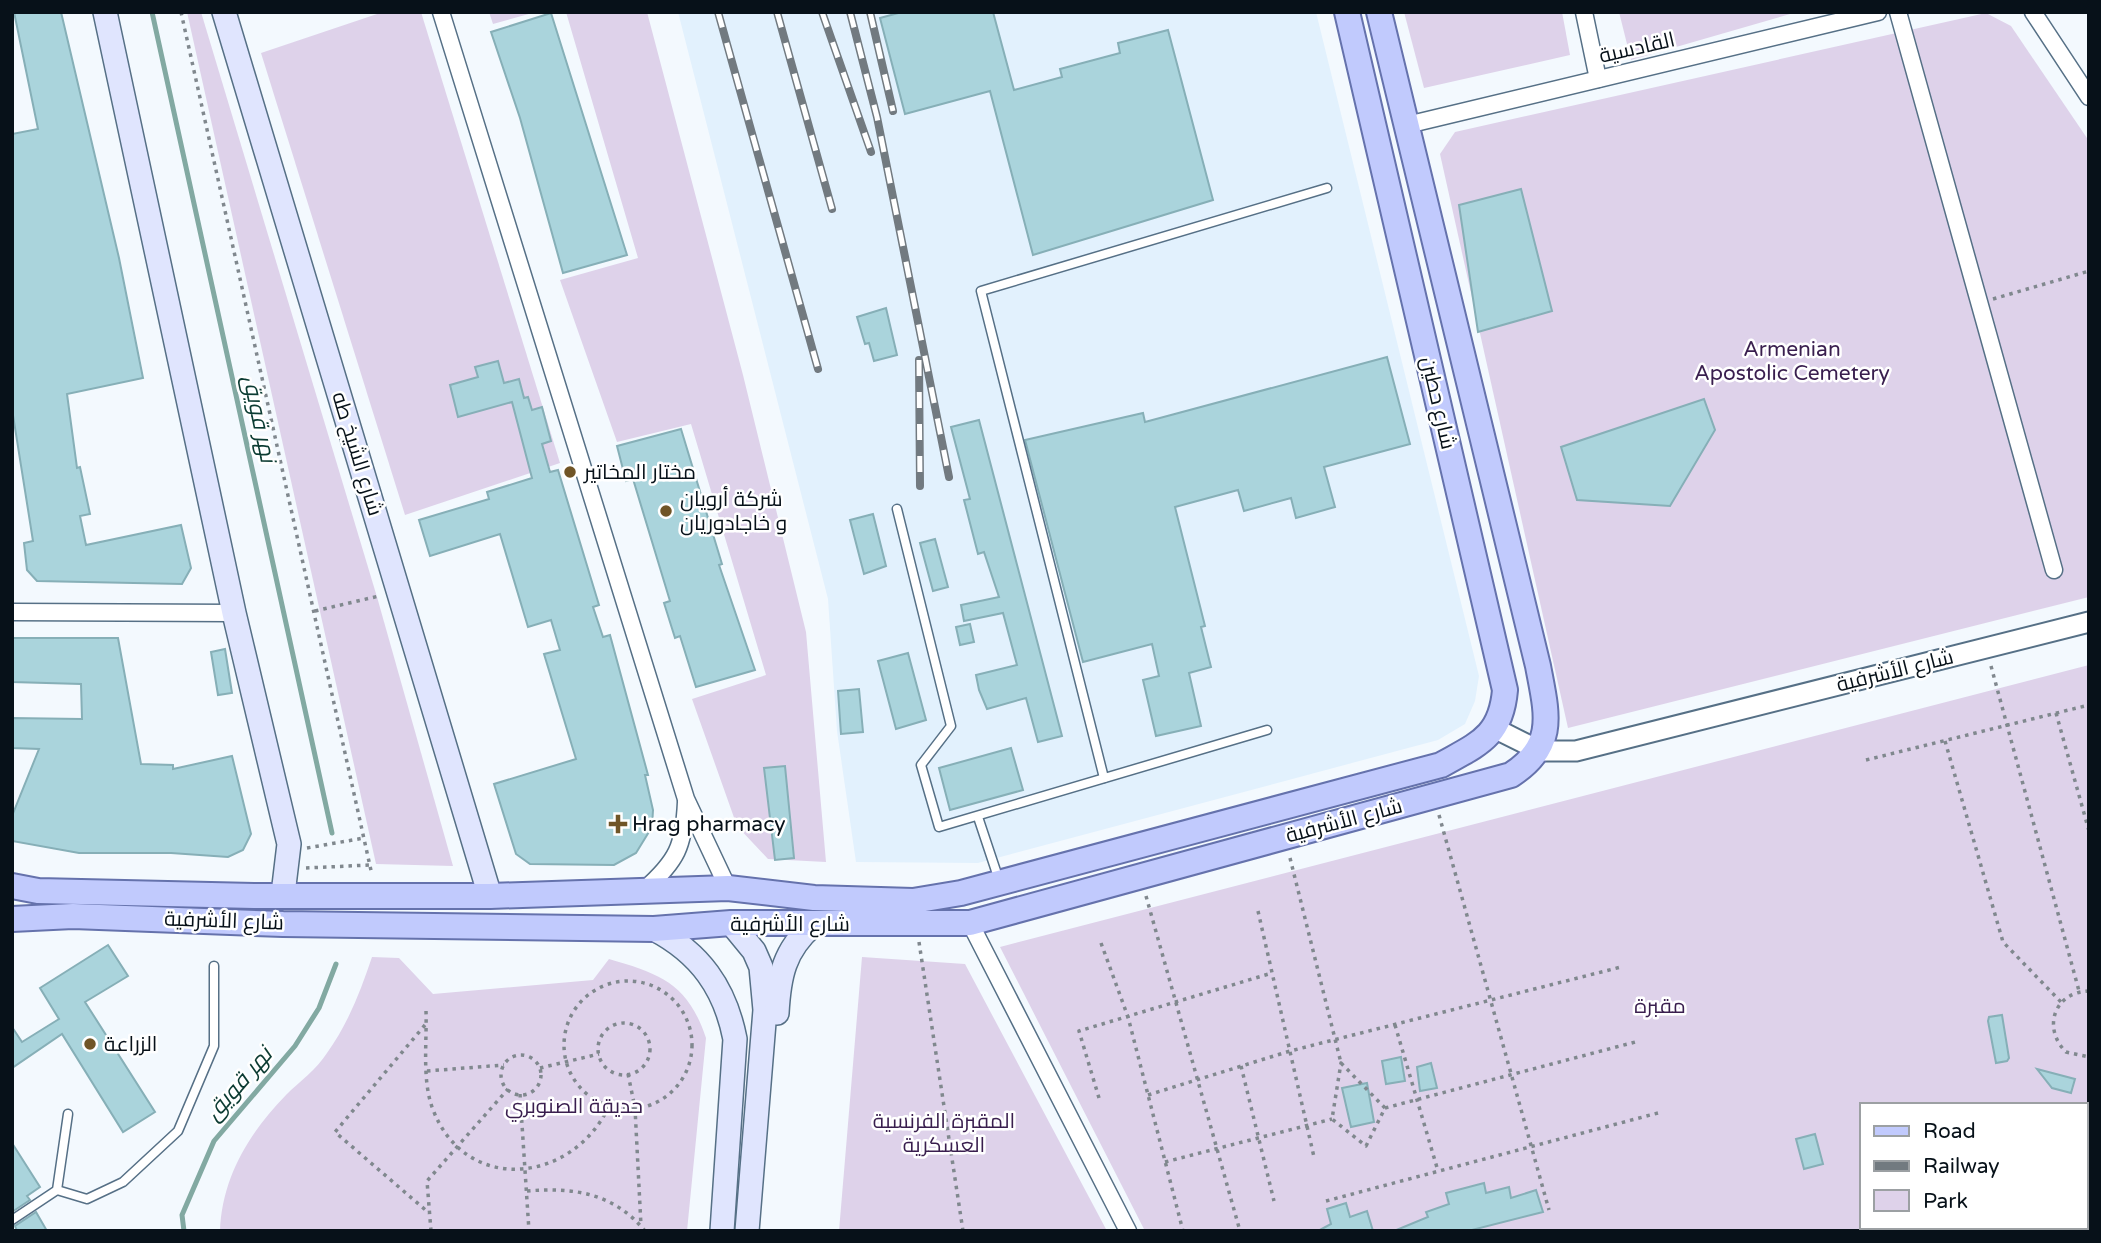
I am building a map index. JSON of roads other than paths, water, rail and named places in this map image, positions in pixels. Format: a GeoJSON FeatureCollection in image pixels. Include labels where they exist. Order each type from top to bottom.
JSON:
{"type":"FeatureCollection","features":[{"type":"Feature","properties":{"kind":"main road"},"geometry":{"type":"LineString","coordinates":[[105,12],[234,613],[289,844],[283,894]]}},
{"type":"Feature","properties":{"kind":"main road","name":"شارع الشيخ طه"},"geometry":{"type":"LineString","coordinates":[[224,12],[490,896]]}},
{"type":"Feature","properties":{"kind":"main road","name":"شارع حطين"},"geometry":{"type":"LineString","coordinates":[[1347,12],[1505,690],[1504,708],[1496,729]]}},
{"type":"Feature","properties":{"kind":"main road","name":"شارع حطين"},"geometry":{"type":"LineString","coordinates":[[1379,12],[1538,666],[1546,727],[1540,751]]}},
{"type":"Feature","properties":{"kind":"main road","name":"شارع الأشرفية"},"geometry":{"type":"LineString","coordinates":[[12,886],[38,891],[254,896],[490,896],[728,888],[814,898],[913,901],[1000,883],[1441,765],[1479,744],[1496,729]]}},
{"type":"Feature","properties":{"kind":"main road","name":"شارع الأشرفية"},"geometry":{"type":"LineString","coordinates":[[12,919],[73,916],[284,924],[654,929],[731,923],[970,923],[1511,775],[1531,762],[1540,751]]}},
{"type":"Feature","properties":{"kind":"main road"},"geometry":{"type":"LineString","coordinates":[[728,888],[731,923],[754,951],[764,986],[765,1010],[747,1231]]}},
{"type":"Feature","properties":{"kind":"main road"},"geometry":{"type":"LineString","coordinates":[[757,1101],[772,1056],[781,970],[798,938],[813,925]]}},
{"type":"Feature","properties":{"kind":"main road"},"geometry":{"type":"LineString","coordinates":[[654,929],[694,955],[710,973],[730,1016],[735,1039],[722,1231]]}},
{"type":"Feature","properties":{"kind":"street"},"geometry":{"type":"LineString","coordinates":[[441,12],[686,799],[728,888]]}},
{"type":"Feature","properties":{"kind":"street"},"geometry":{"type":"LineString","coordinates":[[1584,12],[1598,79]]}},
{"type":"Feature","properties":{"kind":"street","name":"القادسية"},"geometry":{"type":"LineString","coordinates":[[1407,125],[1878,12]]}},
{"type":"Feature","properties":{"kind":"street"},"geometry":{"type":"LineString","coordinates":[[1898,12],[2054,570]]}},
{"type":"Feature","properties":{"kind":"street"},"geometry":{"type":"LineString","coordinates":[[2033,12],[2089,97]]}},
{"type":"Feature","properties":{"kind":"street"},"geometry":{"type":"LineString","coordinates":[[12,612],[234,613]]}},
{"type":"Feature","properties":{"kind":"street","name":"شارع الأشرفية"},"geometry":{"type":"LineString","coordinates":[[1496,729],[1540,751],[1576,751],[2088,623]]}},
{"type":"Feature","properties":{"kind":"street"},"geometry":{"type":"LineString","coordinates":[[641,893],[667,870],[678,853],[685,830],[686,799]]}},
{"type":"Feature","properties":{"kind":"street"},"geometry":{"type":"LineString","coordinates":[[970,923],[1128,1231]]}},
{"type":"Feature","properties":{"kind":"lane"},"geometry":{"type":"LineString","coordinates":[[1104,778],[981,291],[1327,188]]}},
{"type":"Feature","properties":{"kind":"lane"},"geometry":{"type":"LineString","coordinates":[[897,509],[951,726],[922,765],[940,827],[1267,730]]}},
{"type":"Feature","properties":{"kind":"lane"},"geometry":{"type":"LineString","coordinates":[[978,817],[1000,883]]}},
{"type":"Feature","properties":{"kind":"lane"},"geometry":{"type":"LineString","coordinates":[[57,1190],[87,1199],[123,1182],[178,1131],[214,1046],[214,966]]}},
{"type":"Feature","properties":{"kind":"lane"},"geometry":{"type":"LineString","coordinates":[[12,1220],[57,1190],[68,1114]]}},
{"type":"Feature","properties":{"kind":"waterway","name":"نهر قويق"},"geometry":{"type":"LineString","coordinates":[[152,12],[332,833]]}},
{"type":"Feature","properties":{"kind":"waterway","name":"نهر قويق"},"geometry":{"type":"LineString","coordinates":[[184,1231],[182,1215],[214,1141],[295,1046],[319,1008],[336,964]]}},
{"type":"Feature","properties":{"kind":"railway"},"geometry":{"type":"LineString","coordinates":[[718,12],[818,369]]}},
{"type":"Feature","properties":{"kind":"railway"},"geometry":{"type":"LineString","coordinates":[[777,12],[832,209]]}},
{"type":"Feature","properties":{"kind":"railway"},"geometry":{"type":"LineString","coordinates":[[822,12],[871,152]]}},
{"type":"Feature","properties":{"kind":"railway"},"geometry":{"type":"LineString","coordinates":[[850,12],[877,117],[949,477]]}},
{"type":"Feature","properties":{"kind":"railway"},"geometry":{"type":"LineString","coordinates":[[870,12],[893,111]]}},
{"type":"Feature","properties":{"kind":"railway"},"geometry":{"type":"LineString","coordinates":[[919,360],[920,486]]}},
{"type":"Feature","properties":{"kind":"place","name":"مختار المخاتير"},"geometry":{"type":"Point","coordinates":[570,472]}},
{"type":"Feature","properties":{"kind":"place","name":"شركة أرويان و خاجادوريان"},"geometry":{"type":"Point","coordinates":[666,511]}},
{"type":"Feature","properties":{"kind":"place","name":"Hrag pharmacy"},"geometry":{"type":"Point","coordinates":[618,824]}},
{"type":"Feature","properties":{"kind":"place","name":"الزراعة"},"geometry":{"type":"Point","coordinates":[90,1044]}},
{"type":"Feature","properties":{"kind":"park label","name":"Armenian Apostolic Cemetery"},"geometry":{"type":"Point","coordinates":[1792,361]}},
{"type":"Feature","properties":{"kind":"park label","name":"مقبرة"},"geometry":{"type":"Point","coordinates":[1660,1006]}},
{"type":"Feature","properties":{"kind":"park label","name":"حديقة الصنوبري"},"geometry":{"type":"Point","coordinates":[574,1106]}},
{"type":"Feature","properties":{"kind":"park label","name":"المقبرة الفرنسية العسكرية"},"geometry":{"type":"Point","coordinates":[944,1133]}}]}
